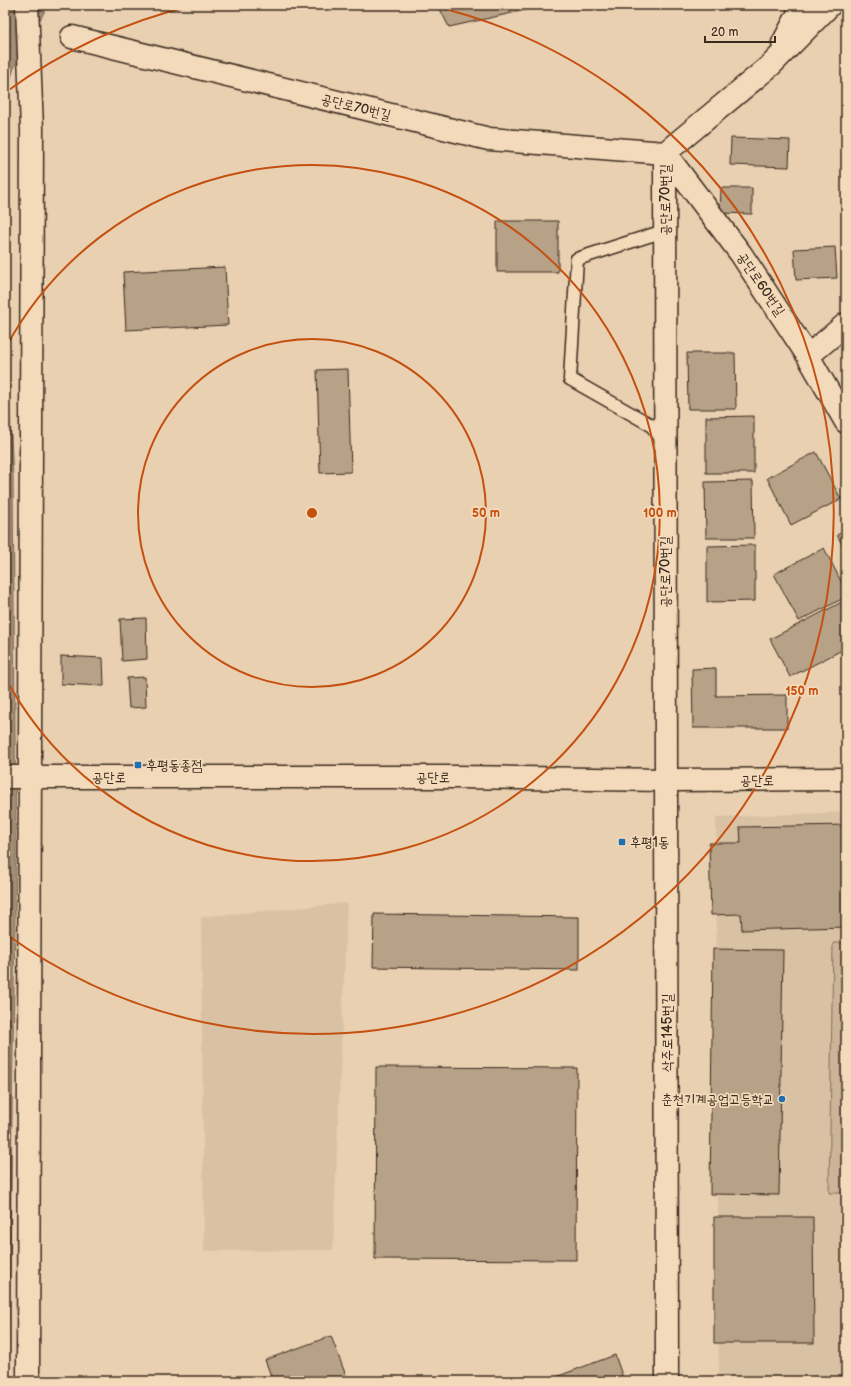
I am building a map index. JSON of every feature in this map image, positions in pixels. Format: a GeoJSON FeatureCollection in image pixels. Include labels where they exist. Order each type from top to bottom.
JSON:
{"type":"FeatureCollection","features":[{"type":"Feature","properties":{"kind":"street"},"geometry":{"type":"LineString","coordinates":[[27,5],[32,129],[18,777],[28,1381]]}},
{"type":"Feature","properties":{"kind":"street"},"geometry":{"type":"LineString","coordinates":[[771,65],[803,5]]}},
{"type":"Feature","properties":{"kind":"street"},"geometry":{"type":"LineString","coordinates":[[665,153],[771,65],[830,5]]}},
{"type":"Feature","properties":{"kind":"street","name":"공단로70번길"},"geometry":{"type":"LineString","coordinates":[[72,37],[489,139],[665,153],[666,780]]}},
{"type":"Feature","properties":{"kind":"street","name":"공단로60번길"},"geometry":{"type":"LineString","coordinates":[[665,153],[741,254],[808,356],[846,422]]}},
{"type":"Feature","properties":{"kind":"street"},"geometry":{"type":"LineString","coordinates":[[808,356],[846,324]]}},
{"type":"Feature","properties":{"kind":"street","name":"공단로"},"geometry":{"type":"LineString","coordinates":[[18,777],[455,777],[666,780],[846,779]]}},
{"type":"Feature","properties":{"kind":"street","name":"삭주로145번길"},"geometry":{"type":"LineString","coordinates":[[666,780],[667,1381]]}},
{"type":"Feature","properties":{"kind":"lane"},"geometry":{"type":"LineString","coordinates":[[664,232],[577,259],[570,378],[651,425],[665,443]]}},
{"type":"Feature","properties":{"kind":"shaded area"},"geometry":{"type":"Polygon","coordinates":[[[5,5],[48,5],[14,68],[5,97],[5,5]]]}},
{"type":"Feature","properties":{"kind":"shaded area"},"geometry":{"type":"Polygon","coordinates":[[[5,311],[13,478],[16,853],[8,1381],[5,1381],[5,311]]]}},
{"type":"Feature","properties":{"kind":"shaded area","name":"춘천기계공업고등학교"},"geometry":{"type":"Polygon","coordinates":[[[846,812],[846,1381],[719,1381],[716,817],[846,812]]]}},
{"type":"Feature","properties":{"kind":"shaded area"},"geometry":{"type":"Polygon","coordinates":[[[347,903],[333,1250],[204,1251],[201,917],[347,903]]]}},
{"type":"Feature","properties":{"kind":"shaded area"},"geometry":{"type":"Polygon","coordinates":[[[833,943],[846,943],[846,1193],[829,1193],[833,943]]]}},
{"type":"Feature","properties":{"kind":"building"},"geometry":{"type":"Polygon","coordinates":[[[438,5],[548,5],[449,27],[438,5]]]}},
{"type":"Feature","properties":{"kind":"building"},"geometry":{"type":"Polygon","coordinates":[[[731,138],[790,140],[789,167],[730,165],[731,138]]]}},
{"type":"Feature","properties":{"kind":"building"},"geometry":{"type":"Polygon","coordinates":[[[721,188],[752,188],[752,214],[720,213],[721,188]]]}},
{"type":"Feature","properties":{"kind":"building"},"geometry":{"type":"Polygon","coordinates":[[[497,221],[558,221],[558,272],[497,272],[497,221]]]}},
{"type":"Feature","properties":{"kind":"building"},"geometry":{"type":"Polygon","coordinates":[[[835,247],[837,278],[796,280],[794,249],[835,247]]]}},
{"type":"Feature","properties":{"kind":"building"},"geometry":{"type":"Polygon","coordinates":[[[225,267],[228,325],[126,330],[123,272],[225,267]]]}},
{"type":"Feature","properties":{"kind":"building"},"geometry":{"type":"Polygon","coordinates":[[[687,353],[735,353],[736,409],[688,409],[687,353]]]}},
{"type":"Feature","properties":{"kind":"building"},"geometry":{"type":"Polygon","coordinates":[[[348,369],[351,472],[320,473],[317,370],[348,369]]]}},
{"type":"Feature","properties":{"kind":"building"},"geometry":{"type":"Polygon","coordinates":[[[754,416],[754,473],[706,473],[706,417],[754,416]]]}},
{"type":"Feature","properties":{"kind":"building"},"geometry":{"type":"Polygon","coordinates":[[[816,452],[841,499],[791,525],[767,478],[816,452]]]}},
{"type":"Feature","properties":{"kind":"building"},"geometry":{"type":"Polygon","coordinates":[[[753,481],[754,538],[706,538],[705,482],[753,481]]]}},
{"type":"Feature","properties":{"kind":"building"},"geometry":{"type":"Polygon","coordinates":[[[846,530],[846,552],[837,535],[846,530]]]}},
{"type":"Feature","properties":{"kind":"building"},"geometry":{"type":"Polygon","coordinates":[[[755,545],[755,601],[707,602],[707,546],[755,545]]]}},
{"type":"Feature","properties":{"kind":"building"},"geometry":{"type":"Polygon","coordinates":[[[824,548],[846,591],[846,597],[799,621],[774,574],[824,548]]]}},
{"type":"Feature","properties":{"kind":"building"},"geometry":{"type":"Polygon","coordinates":[[[846,600],[846,648],[790,677],[770,639],[846,600]]]}},
{"type":"Feature","properties":{"kind":"building"},"geometry":{"type":"Polygon","coordinates":[[[146,618],[147,659],[122,661],[120,619],[146,618]]]}},
{"type":"Feature","properties":{"kind":"building"},"geometry":{"type":"Polygon","coordinates":[[[61,656],[103,658],[104,686],[61,684],[61,656]]]}},
{"type":"Feature","properties":{"kind":"building"},"geometry":{"type":"Polygon","coordinates":[[[716,668],[716,696],[787,695],[787,728],[693,728],[692,669],[716,668]]]}},
{"type":"Feature","properties":{"kind":"building"},"geometry":{"type":"Polygon","coordinates":[[[145,677],[146,707],[129,708],[127,678],[145,677]]]}},
{"type":"Feature","properties":{"kind":"building"},"geometry":{"type":"Polygon","coordinates":[[[846,825],[846,927],[742,930],[741,914],[711,915],[709,843],[741,843],[740,827],[846,825]]]}},
{"type":"Feature","properties":{"kind":"building"},"geometry":{"type":"Polygon","coordinates":[[[374,914],[579,917],[579,970],[373,967],[374,914]]]}},
{"type":"Feature","properties":{"kind":"building"},"geometry":{"type":"Polygon","coordinates":[[[713,949],[783,950],[779,1195],[710,1194],[713,949]]]}},
{"type":"Feature","properties":{"kind":"building"},"geometry":{"type":"Polygon","coordinates":[[[376,1067],[577,1068],[576,1260],[375,1259],[376,1067]]]}},
{"type":"Feature","properties":{"kind":"building"},"geometry":{"type":"Polygon","coordinates":[[[714,1217],[813,1217],[814,1343],[714,1343],[714,1217]]]}},
{"type":"Feature","properties":{"kind":"building"},"geometry":{"type":"Polygon","coordinates":[[[331,1336],[348,1381],[273,1381],[265,1360],[331,1336]]]}},
{"type":"Feature","properties":{"kind":"building"},"geometry":{"type":"Polygon","coordinates":[[[615,1355],[624,1381],[545,1381],[615,1355]]]}},
{"type":"Feature","properties":{"kind":"place","name":"후평동종점"},"geometry":{"type":"Point","coordinates":[138,765]}},
{"type":"Feature","properties":{"kind":"place","name":"후평1동"},"geometry":{"type":"Point","coordinates":[622,842]}},
{"type":"Feature","properties":{"kind":"place","name":"춘천기계공업고등학교"},"geometry":{"type":"Point","coordinates":[782,1099]}}]}
